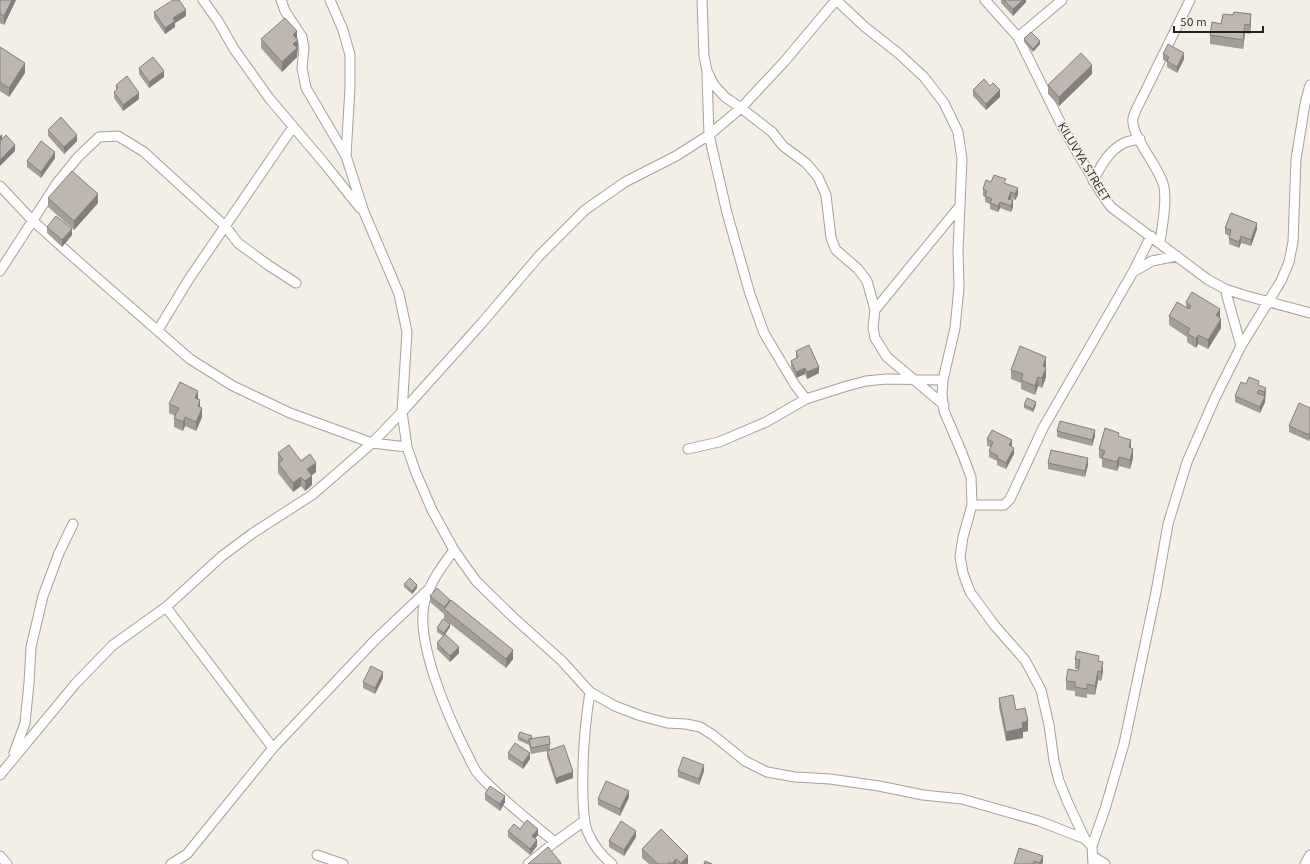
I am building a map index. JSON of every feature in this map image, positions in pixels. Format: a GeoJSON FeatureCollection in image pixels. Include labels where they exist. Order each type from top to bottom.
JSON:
{"type":"FeatureCollection","features":[{"type":"Feature","properties":{"kind":"street"},"geometry":{"type":"LineString","coordinates":[[203,0],[254,78],[364,212]]}},
{"type":"Feature","properties":{"kind":"street"},"geometry":{"type":"LineString","coordinates":[[281,0],[285,11],[302,37],[304,48],[302,68],[306,88],[346,156],[364,212],[399,294],[408,332],[402,412],[407,447],[416,473],[432,510],[454,550],[476,581],[514,618],[562,661],[590,692],[616,706],[640,716],[667,723],[686,724],[700,728],[713,735],[746,761],[767,772],[795,777],[865,784],[924,795],[962,799],[1039,821],[1085,839]]}},
{"type":"Feature","properties":{"kind":"street"},"geometry":{"type":"LineString","coordinates":[[330,0],[350,55],[350,86],[346,156]]}},
{"type":"Feature","properties":{"kind":"street"},"geometry":{"type":"LineString","coordinates":[[702,0],[704,56],[707,70],[709,135],[729,220],[750,294],[764,333],[795,385],[806,399]]}},
{"type":"Feature","properties":{"kind":"street"},"geometry":{"type":"LineString","coordinates":[[0,775],[76,683],[113,646],[166,607],[222,556],[253,533],[312,494],[372,443],[481,324],[539,256],[585,210],[625,182],[676,156],[709,135],[741,108],[784,62],[836,0],[865,27],[898,53],[924,77],[944,103],[958,132],[962,159],[959,207],[959,287],[955,328],[943,380],[942,395],[944,411],[971,477],[972,505],[963,537],[960,556],[963,573],[970,592],[995,626],[1025,660],[1041,690],[1059,781],[1085,839],[1092,846]]}},
{"type":"Feature","properties":{"kind":"street","name":"KILUVYA STREET"},"geometry":{"type":"LineString","coordinates":[[985,0],[1018,37],[1063,128],[1100,194],[1111,207],[1207,279],[1225,288],[1268,303],[1310,313]]}},
{"type":"Feature","properties":{"kind":"street"},"geometry":{"type":"LineString","coordinates":[[1018,37],[1062,0]]}},
{"type":"Feature","properties":{"kind":"street"},"geometry":{"type":"LineString","coordinates":[[1160,243],[1164,212],[1164,187],[1155,165],[1134,129],[1133,118],[1190,0]]}},
{"type":"Feature","properties":{"kind":"street"},"geometry":{"type":"LineString","coordinates":[[707,70],[714,86],[725,97],[772,132],[783,146],[806,163],[818,177],[826,195],[831,238],[836,250],[858,269],[867,281],[874,310],[873,328],[875,338],[887,357],[944,405]]}},
{"type":"Feature","properties":{"kind":"street"},"geometry":{"type":"LineString","coordinates":[[1105,864],[1094,861],[1092,846],[1124,744],[1156,592],[1168,524],[1184,469],[1215,398],[1241,346],[1281,281],[1289,262],[1293,242],[1296,159],[1305,104],[1310,85]]}},
{"type":"Feature","properties":{"kind":"street"},"geometry":{"type":"LineString","coordinates":[[158,330],[225,226],[293,127]]}},
{"type":"Feature","properties":{"kind":"street"},"geometry":{"type":"LineString","coordinates":[[0,271],[57,183],[78,157],[100,137],[118,136],[144,152],[225,226],[238,243],[296,283]]}},
{"type":"Feature","properties":{"kind":"street"},"geometry":{"type":"LineString","coordinates":[[1093,181],[1103,162],[1112,151],[1124,142],[1140,139]]}},
{"type":"Feature","properties":{"kind":"street"},"geometry":{"type":"LineString","coordinates":[[0,186],[33,221],[190,359],[233,386],[290,413],[372,443],[407,447]]}},
{"type":"Feature","properties":{"kind":"street"},"geometry":{"type":"LineString","coordinates":[[874,310],[959,207]]}},
{"type":"Feature","properties":{"kind":"street"},"geometry":{"type":"LineString","coordinates":[[972,505],[1004,505],[1010,499],[1043,428],[1133,272],[1150,236]]}},
{"type":"Feature","properties":{"kind":"street"},"geometry":{"type":"LineString","coordinates":[[1133,272],[1152,261],[1177,256]]}},
{"type":"Feature","properties":{"kind":"street"},"geometry":{"type":"LineString","coordinates":[[1225,288],[1241,346]]}},
{"type":"Feature","properties":{"kind":"street"},"geometry":{"type":"LineString","coordinates":[[688,449],[720,442],[766,422],[806,399],[866,381],[886,379],[943,380]]}},
{"type":"Feature","properties":{"kind":"street"},"geometry":{"type":"LineString","coordinates":[[13,758],[25,723],[31,647],[43,596],[59,553],[73,524]]}},
{"type":"Feature","properties":{"kind":"street"},"geometry":{"type":"LineString","coordinates":[[454,550],[430,588],[425,601],[423,624],[428,651],[438,686],[457,734],[477,772],[497,793],[555,842]]}},
{"type":"Feature","properties":{"kind":"street"},"geometry":{"type":"LineString","coordinates":[[171,864],[187,854],[273,748],[375,640],[430,588]]}},
{"type":"Feature","properties":{"kind":"street"},"geometry":{"type":"LineString","coordinates":[[166,607],[273,748]]}},
{"type":"Feature","properties":{"kind":"street"},"geometry":{"type":"LineString","coordinates":[[590,692],[582,765],[584,822],[587,832],[595,845],[612,864]]}},
{"type":"Feature","properties":{"kind":"street"},"geometry":{"type":"LineString","coordinates":[[528,864],[555,842],[584,822]]}},
{"type":"Feature","properties":{"kind":"street"},"geometry":{"type":"LineString","coordinates":[[317,855],[343,864]]}},
{"type":"Feature","properties":{"kind":"street"},"geometry":{"type":"LineString","coordinates":[[1305,864],[1310,855]]}},
{"type":"Feature","properties":{"kind":"street"},"geometry":{"type":"LineString","coordinates":[[0,856],[7,864]]}},
{"type":"Feature","properties":{"kind":"building"},"geometry":{"type":"Polygon","coordinates":[[[0,0],[12,0],[4,16],[0,14],[0,0]]]}},
{"type":"Feature","properties":{"kind":"building"},"geometry":{"type":"Polygon","coordinates":[[[173,0],[179,0],[186,10],[173,18],[175,21],[165,28],[154,12],[173,0]]]}},
{"type":"Feature","properties":{"kind":"building"},"geometry":{"type":"Polygon","coordinates":[[[1004,0],[1023,0],[1013,9],[1004,0]]]}},
{"type":"Feature","properties":{"kind":"building"},"geometry":{"type":"Polygon","coordinates":[[[1234,12],[1251,14],[1250,25],[1245,24],[1243,40],[1210,35],[1212,22],[1221,24],[1223,14],[1233,15],[1234,12]]]}},
{"type":"Feature","properties":{"kind":"building"},"geometry":{"type":"Polygon","coordinates":[[[285,18],[297,31],[293,35],[298,40],[293,44],[297,48],[282,62],[261,39],[285,18]]]}},
{"type":"Feature","properties":{"kind":"building"},"geometry":{"type":"Polygon","coordinates":[[[1031,32],[1040,41],[1033,49],[1024,39],[1031,32]]]}},
{"type":"Feature","properties":{"kind":"building"},"geometry":{"type":"Polygon","coordinates":[[[1168,44],[1184,53],[1177,67],[1167,61],[1169,57],[1163,54],[1168,44]]]}},
{"type":"Feature","properties":{"kind":"building"},"geometry":{"type":"Polygon","coordinates":[[[0,47],[25,63],[9,88],[0,82],[0,47]]]}},
{"type":"Feature","properties":{"kind":"building"},"geometry":{"type":"Polygon","coordinates":[[[1081,53],[1092,65],[1059,97],[1048,85],[1081,53]]]}},
{"type":"Feature","properties":{"kind":"building"},"geometry":{"type":"Polygon","coordinates":[[[153,57],[164,71],[149,82],[139,68],[153,57]]]}},
{"type":"Feature","properties":{"kind":"building"},"geometry":{"type":"Polygon","coordinates":[[[127,76],[139,93],[123,105],[114,92],[118,88],[116,85],[127,76]]]}},
{"type":"Feature","properties":{"kind":"building"},"geometry":{"type":"Polygon","coordinates":[[[984,79],[990,86],[993,83],[1000,90],[986,104],[973,90],[984,79]]]}},
{"type":"Feature","properties":{"kind":"building"},"geometry":{"type":"Polygon","coordinates":[[[61,117],[77,135],[64,147],[48,130],[61,117]]]}},
{"type":"Feature","properties":{"kind":"building"},"geometry":{"type":"Polygon","coordinates":[[[6,135],[15,145],[0,160],[0,141],[6,135]]]}},
{"type":"Feature","properties":{"kind":"building"},"geometry":{"type":"Polygon","coordinates":[[[41,141],[55,152],[41,172],[27,161],[41,141]]]}},
{"type":"Feature","properties":{"kind":"building"},"geometry":{"type":"Polygon","coordinates":[[[72,171],[98,194],[74,221],[48,198],[72,171]]]}},
{"type":"Feature","properties":{"kind":"building"},"geometry":{"type":"Polygon","coordinates":[[[994,175],[1006,179],[1004,183],[1018,188],[1015,194],[1011,192],[1008,199],[1013,200],[1011,206],[1000,202],[998,206],[990,203],[992,199],[985,196],[987,191],[983,189],[986,180],[991,182],[994,175]]]}},
{"type":"Feature","properties":{"kind":"building"},"geometry":{"type":"Polygon","coordinates":[[[1231,213],[1257,223],[1251,240],[1241,236],[1239,242],[1229,238],[1231,230],[1225,228],[1231,213]]]}},
{"type":"Feature","properties":{"kind":"building"},"geometry":{"type":"Polygon","coordinates":[[[56,216],[72,229],[62,240],[47,227],[56,216]]]}},
{"type":"Feature","properties":{"kind":"building"},"geometry":{"type":"Polygon","coordinates":[[[1192,292],[1220,309],[1216,315],[1221,319],[1208,340],[1198,335],[1196,339],[1187,333],[1190,329],[1169,316],[1177,302],[1189,309],[1191,306],[1186,302],[1192,292]]]}},
{"type":"Feature","properties":{"kind":"building"},"geometry":{"type":"Polygon","coordinates":[[[809,345],[819,367],[807,372],[805,368],[796,372],[791,361],[798,357],[796,351],[809,345]]]}},
{"type":"Feature","properties":{"kind":"building"},"geometry":{"type":"Polygon","coordinates":[[[1020,346],[1046,357],[1043,366],[1046,368],[1042,378],[1038,377],[1035,386],[1021,380],[1023,374],[1011,370],[1020,346]]]}},
{"type":"Feature","properties":{"kind":"building"},"geometry":{"type":"Polygon","coordinates":[[[1249,377],[1259,381],[1258,385],[1266,388],[1264,392],[1259,390],[1257,393],[1265,396],[1260,407],[1235,396],[1241,382],[1246,384],[1249,377]]]}},
{"type":"Feature","properties":{"kind":"building"},"geometry":{"type":"Polygon","coordinates":[[[180,382],[198,391],[195,398],[200,400],[198,406],[202,408],[196,422],[185,417],[183,422],[174,418],[179,408],[169,404],[180,382]]]}},
{"type":"Feature","properties":{"kind":"building"},"geometry":{"type":"Polygon","coordinates":[[[1027,398],[1036,402],[1033,409],[1024,405],[1027,398]]]}},
{"type":"Feature","properties":{"kind":"building"},"geometry":{"type":"Polygon","coordinates":[[[1299,403],[1310,408],[1309,435],[1289,426],[1299,403]]]}},
{"type":"Feature","properties":{"kind":"building"},"geometry":{"type":"Polygon","coordinates":[[[1060,421],[1095,430],[1092,440],[1057,431],[1060,421]]]}},
{"type":"Feature","properties":{"kind":"building"},"geometry":{"type":"Polygon","coordinates":[[[1105,428],[1119,433],[1118,436],[1131,440],[1129,447],[1133,449],[1130,460],[1119,457],[1117,462],[1102,458],[1105,451],[1099,449],[1105,428]]]}},
{"type":"Feature","properties":{"kind":"building"},"geometry":{"type":"Polygon","coordinates":[[[992,430],[1012,440],[1009,445],[1014,448],[1006,463],[989,451],[993,442],[987,439],[992,430]]]}},
{"type":"Feature","properties":{"kind":"building"},"geometry":{"type":"Polygon","coordinates":[[[289,445],[301,461],[310,454],[316,463],[307,469],[312,476],[305,481],[301,477],[293,483],[278,463],[283,460],[278,453],[289,445]]]}},
{"type":"Feature","properties":{"kind":"building"},"geometry":{"type":"Polygon","coordinates":[[[1051,450],[1088,458],[1085,471],[1048,463],[1051,450]]]}},
{"type":"Feature","properties":{"kind":"building"},"geometry":{"type":"Polygon","coordinates":[[[410,578],[417,585],[412,591],[404,584],[410,578]]]}},
{"type":"Feature","properties":{"kind":"building"},"geometry":{"type":"Polygon","coordinates":[[[437,588],[450,600],[444,607],[430,596],[437,588]]]}},
{"type":"Feature","properties":{"kind":"building"},"geometry":{"type":"Polygon","coordinates":[[[451,600],[513,650],[506,659],[444,609],[451,600]]]}},
{"type":"Feature","properties":{"kind":"building"},"geometry":{"type":"Polygon","coordinates":[[[443,619],[450,624],[444,633],[437,628],[443,619]]]}},
{"type":"Feature","properties":{"kind":"building"},"geometry":{"type":"Polygon","coordinates":[[[445,634],[459,647],[450,656],[437,643],[445,634]]]}},
{"type":"Feature","properties":{"kind":"building"},"geometry":{"type":"Polygon","coordinates":[[[1077,651],[1099,656],[1098,661],[1103,662],[1101,672],[1098,671],[1095,686],[1087,684],[1087,689],[1075,687],[1075,682],[1066,681],[1068,669],[1078,671],[1080,660],[1075,659],[1077,651]]]}},
{"type":"Feature","properties":{"kind":"building"},"geometry":{"type":"Polygon","coordinates":[[[371,666],[383,672],[375,688],[363,682],[371,666]]]}},
{"type":"Feature","properties":{"kind":"building"},"geometry":{"type":"Polygon","coordinates":[[[1013,695],[1016,710],[1025,708],[1028,721],[1022,723],[1023,728],[1006,732],[999,698],[1013,695]]]}},
{"type":"Feature","properties":{"kind":"building"},"geometry":{"type":"Polygon","coordinates":[[[520,732],[532,736],[531,739],[529,739],[529,742],[518,737],[520,732]]]}},
{"type":"Feature","properties":{"kind":"building"},"geometry":{"type":"Polygon","coordinates":[[[549,736],[550,744],[531,748],[529,739],[549,736]]]}},
{"type":"Feature","properties":{"kind":"building"},"geometry":{"type":"Polygon","coordinates":[[[515,743],[530,753],[523,763],[508,753],[515,743]]]}},
{"type":"Feature","properties":{"kind":"building"},"geometry":{"type":"Polygon","coordinates":[[[564,745],[573,772],[556,778],[547,751],[564,745]]]}},
{"type":"Feature","properties":{"kind":"building"},"geometry":{"type":"Polygon","coordinates":[[[683,757],[704,765],[699,779],[678,771],[683,757]]]}},
{"type":"Feature","properties":{"kind":"building"},"geometry":{"type":"Polygon","coordinates":[[[606,781],[629,791],[620,809],[598,799],[606,781]]]}},
{"type":"Feature","properties":{"kind":"building"},"geometry":{"type":"Polygon","coordinates":[[[490,786],[505,796],[500,804],[485,794],[490,786]]]}},
{"type":"Feature","properties":{"kind":"building"},"geometry":{"type":"Polygon","coordinates":[[[527,820],[538,829],[532,836],[537,840],[530,849],[508,831],[514,824],[520,829],[527,820]]]}},
{"type":"Feature","properties":{"kind":"building"},"geometry":{"type":"Polygon","coordinates":[[[621,821],[636,831],[624,850],[609,841],[621,821]]]}},
{"type":"Feature","properties":{"kind":"building"},"geometry":{"type":"Polygon","coordinates":[[[661,829],[688,856],[681,863],[676,859],[672,864],[670,862],[667,864],[658,864],[642,849],[661,829]]]}},
{"type":"Feature","properties":{"kind":"building"},"geometry":{"type":"Polygon","coordinates":[[[548,847],[561,863],[560,864],[528,864],[548,847]]]}},
{"type":"Feature","properties":{"kind":"building"},"geometry":{"type":"Polygon","coordinates":[[[1019,848],[1043,856],[1040,863],[1034,861],[1033,864],[1014,864],[1019,848]]]}},
{"type":"Feature","properties":{"kind":"building"},"geometry":{"type":"Polygon","coordinates":[[[705,861],[712,864],[704,864],[705,861]]]}}]}
